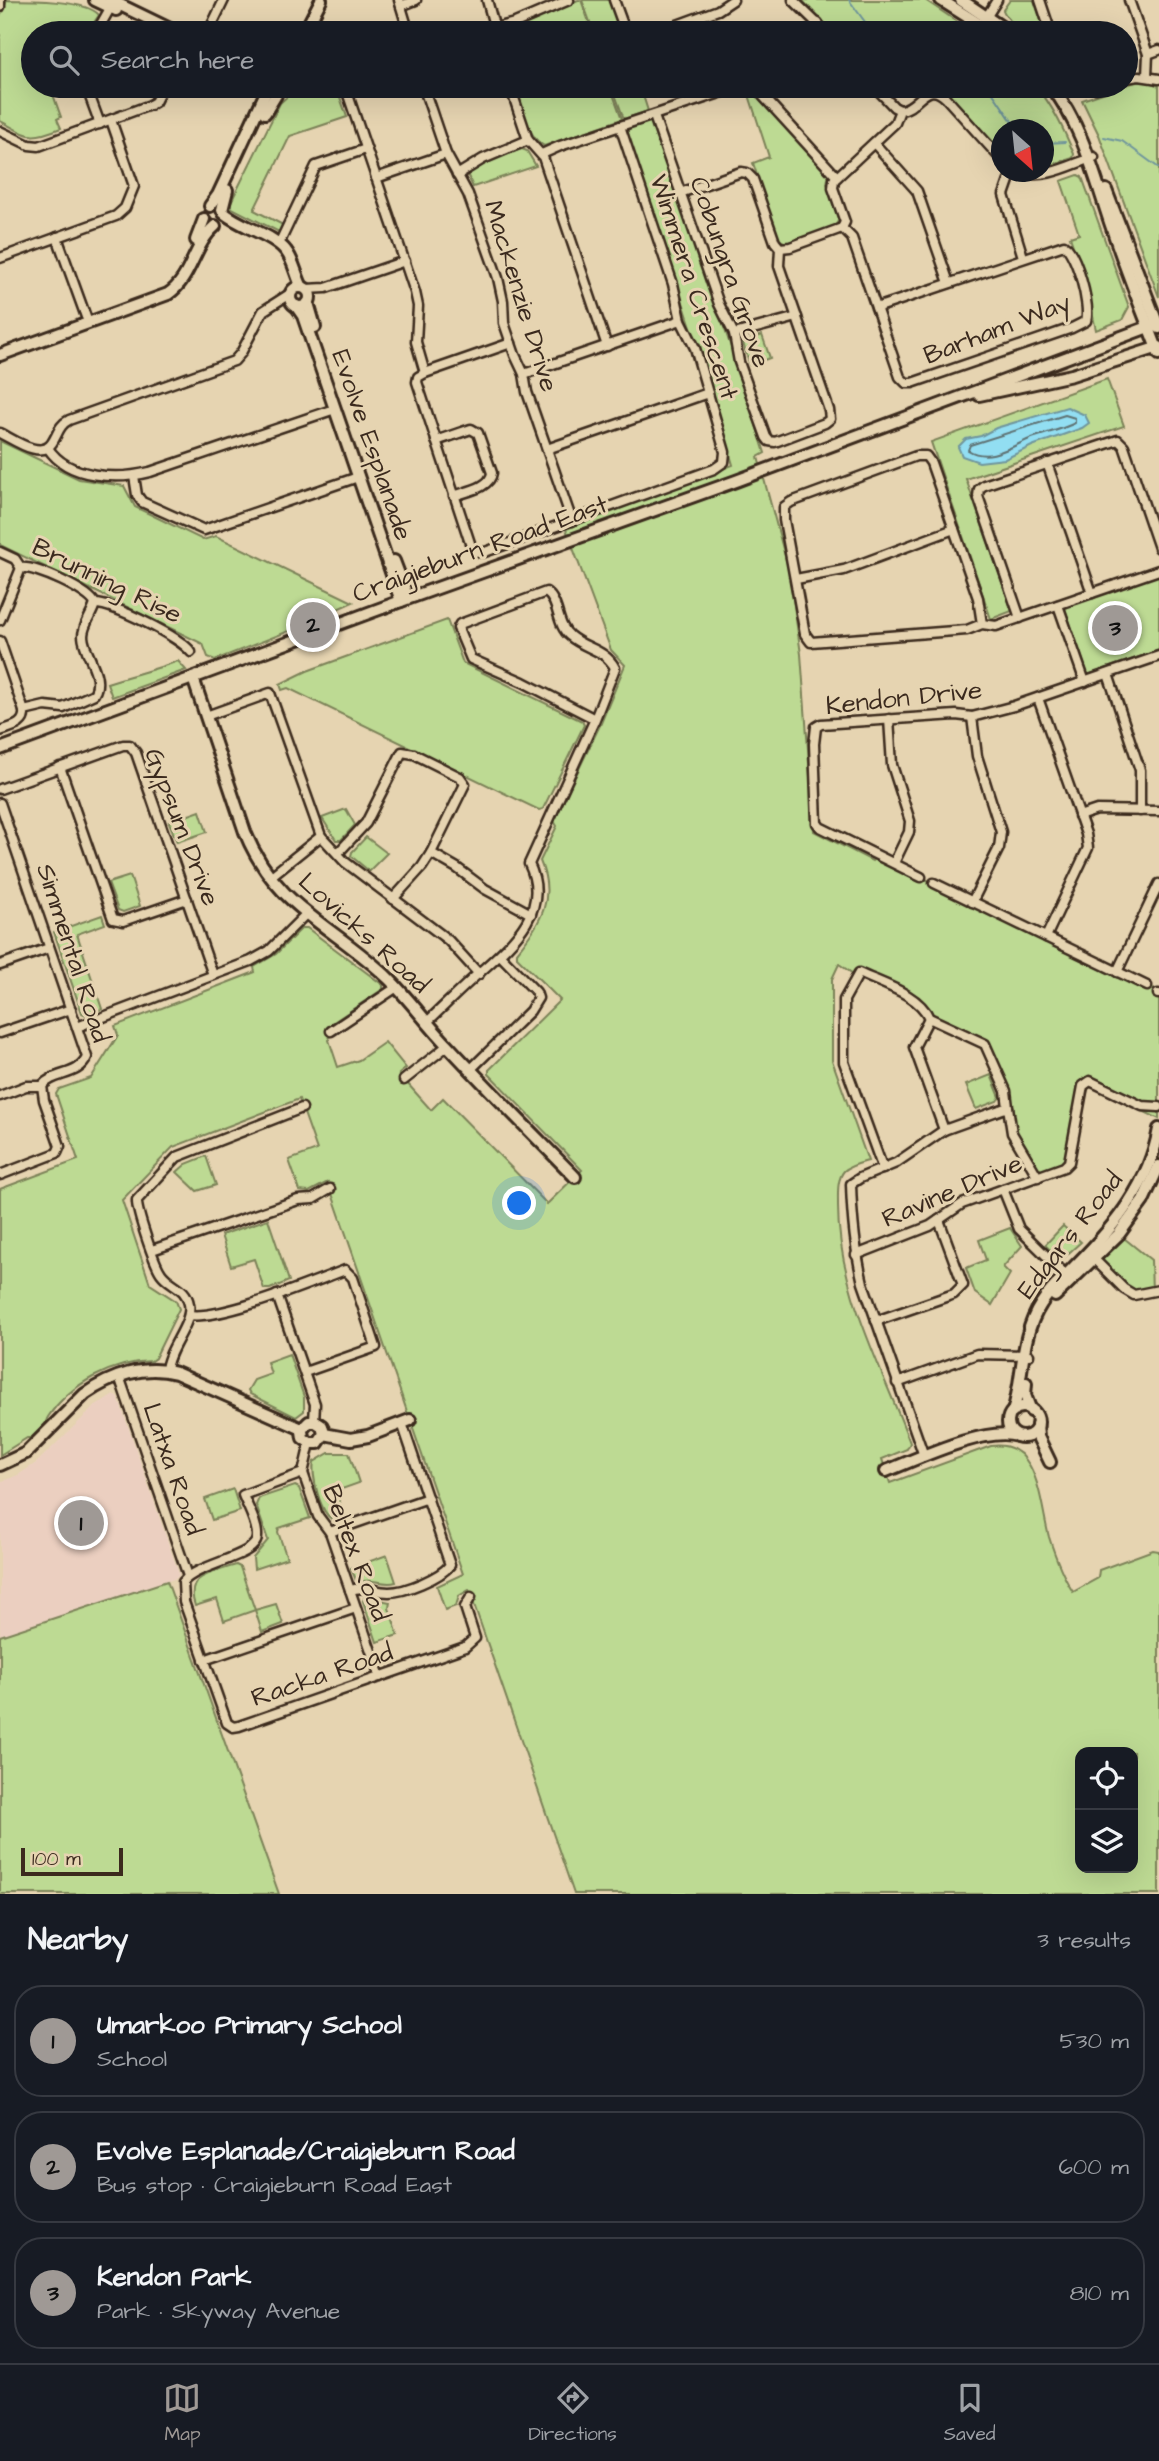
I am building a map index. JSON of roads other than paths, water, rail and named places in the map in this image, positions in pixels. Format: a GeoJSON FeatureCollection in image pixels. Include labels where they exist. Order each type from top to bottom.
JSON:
{"type":"FeatureCollection","features":[{"type":"Feature","properties":{"kind":"street"},"geometry":{"type":"LineString","coordinates":[[0,0],[0,7]]}},
{"type":"Feature","properties":{"kind":"street"},"geometry":{"type":"LineString","coordinates":[[95,0],[112,2],[152,21]]}},
{"type":"Feature","properties":{"kind":"street"},"geometry":{"type":"LineString","coordinates":[[213,21],[223,0]]}},
{"type":"Feature","properties":{"kind":"street"},"geometry":{"type":"LineString","coordinates":[[303,21],[313,0]]}},
{"type":"Feature","properties":{"kind":"street"},"geometry":{"type":"LineString","coordinates":[[310,21],[321,0]]}},
{"type":"Feature","properties":{"kind":"street"},"geometry":{"type":"LineString","coordinates":[[405,21],[400,3],[416,0]]}},
{"type":"Feature","properties":{"kind":"street"},"geometry":{"type":"LineString","coordinates":[[487,0],[493,21]]}},
{"type":"Feature","properties":{"kind":"street"},"geometry":{"type":"LineString","coordinates":[[520,21],[569,0]]}},
{"type":"Feature","properties":{"kind":"street"},"geometry":{"type":"LineString","coordinates":[[614,0],[622,21]]}},
{"type":"Feature","properties":{"kind":"street"},"geometry":{"type":"LineString","coordinates":[[688,21],[718,10],[733,0]]}},
{"type":"Feature","properties":{"kind":"street"},"geometry":{"type":"LineString","coordinates":[[793,0],[816,21]]}},
{"type":"Feature","properties":{"kind":"street"},"geometry":{"type":"LineString","coordinates":[[942,0],[984,21]]}},
{"type":"Feature","properties":{"kind":"street"},"geometry":{"type":"LineString","coordinates":[[961,0],[984,21]]}},
{"type":"Feature","properties":{"kind":"street"},"geometry":{"type":"LineString","coordinates":[[984,21],[997,0]]}},
{"type":"Feature","properties":{"kind":"street"},"geometry":{"type":"LineString","coordinates":[[1041,0],[1047,21]]}},
{"type":"Feature","properties":{"kind":"street"},"geometry":{"type":"LineString","coordinates":[[1129,0],[1136,21]]}},
{"type":"Feature","properties":{"kind":"street"},"geometry":{"type":"LineString","coordinates":[[102,21],[112,2]]}},
{"type":"Feature","properties":{"kind":"street"},"geometry":{"type":"LineString","coordinates":[[112,2],[143,21]]}},
{"type":"Feature","properties":{"kind":"street"},"geometry":{"type":"LineString","coordinates":[[1138,26],[1148,54],[1147,76]]}},
{"type":"Feature","properties":{"kind":"street"},"geometry":{"type":"LineString","coordinates":[[1148,54],[1159,50]]}},
{"type":"Feature","properties":{"kind":"street"},"geometry":{"type":"LineString","coordinates":[[1138,77],[1159,79]]}},
{"type":"Feature","properties":{"kind":"street"},"geometry":{"type":"LineString","coordinates":[[90,98],[100,124]]}},
{"type":"Feature","properties":{"kind":"street"},"geometry":{"type":"LineString","coordinates":[[0,131],[36,146],[153,104],[156,98]]}},
{"type":"Feature","properties":{"kind":"street"},"geometry":{"type":"LineString","coordinates":[[0,348],[169,286],[177,277],[201,229],[204,211],[218,195],[264,98]]}},
{"type":"Feature","properties":{"kind":"street"},"geometry":{"type":"LineString","coordinates":[[0,355],[168,294],[181,283],[203,239],[220,218],[228,188],[264,98]]}},
{"type":"Feature","properties":{"kind":"street"},"geometry":{"type":"LineString","coordinates":[[349,98],[417,299],[416,342],[422,375]]}},
{"type":"Feature","properties":{"kind":"street","name":"Mackenzie Drive"},"geometry":{"type":"LineString","coordinates":[[427,98],[446,154],[468,194],[501,290],[504,323],[510,343],[524,374],[527,392],[572,521]]}},
{"type":"Feature","properties":{"kind":"street"},"geometry":{"type":"LineString","coordinates":[[514,98],[528,140],[542,155],[607,346]]}},
{"type":"Feature","properties":{"kind":"street"},"geometry":{"type":"LineString","coordinates":[[542,155],[706,98]]}},
{"type":"Feature","properties":{"kind":"street"},"geometry":{"type":"LineString","coordinates":[[765,98],[837,177]]}},
{"type":"Feature","properties":{"kind":"street"},"geometry":{"type":"LineString","coordinates":[[885,98],[900,110],[909,108],[920,98]]}},
{"type":"Feature","properties":{"kind":"street"},"geometry":{"type":"LineString","coordinates":[[946,98],[991,148]]}},
{"type":"Feature","properties":{"kind":"street"},"geometry":{"type":"LineString","coordinates":[[1059,98],[1092,158]]}},
{"type":"Feature","properties":{"kind":"street"},"geometry":{"type":"LineString","coordinates":[[1065,98],[1081,125],[1156,325],[1158,350]]}},
{"type":"Feature","properties":{"kind":"street"},"geometry":{"type":"LineString","coordinates":[[842,228],[844,219],[833,185],[837,177],[895,123],[900,110]]}},
{"type":"Feature","properties":{"kind":"street","name":"Cobungra Grove"},"geometry":{"type":"LineString","coordinates":[[654,116],[719,304],[734,334],[739,362],[763,432],[769,441],[779,441],[820,426],[828,421],[830,413],[797,317]]}},
{"type":"Feature","properties":{"kind":"street"},"geometry":{"type":"LineString","coordinates":[[0,258],[119,215],[133,193],[133,182],[111,120]]}},
{"type":"Feature","properties":{"kind":"street","name":"Wimmera Crescent"},"geometry":{"type":"LineString","coordinates":[[572,521],[714,469],[723,461],[725,452],[695,348],[681,320],[673,284],[620,126]]}},
{"type":"Feature","properties":{"kind":"street"},"geometry":{"type":"LineString","coordinates":[[457,175],[483,159],[528,140]]}},
{"type":"Feature","properties":{"kind":"street"},"geometry":{"type":"LineString","coordinates":[[874,143],[917,191],[949,283]]}},
{"type":"Feature","properties":{"kind":"street"},"geometry":{"type":"LineString","coordinates":[[204,219],[208,225],[220,218],[235,222],[279,244],[316,166],[366,149]]}},
{"type":"Feature","properties":{"kind":"street"},"geometry":{"type":"LineString","coordinates":[[376,178],[446,154]]}},
{"type":"Feature","properties":{"kind":"street"},"geometry":{"type":"LineString","coordinates":[[1054,172],[1092,158]]}},
{"type":"Feature","properties":{"kind":"street"},"geometry":{"type":"LineString","coordinates":[[680,193],[741,172],[747,173],[755,184],[775,242],[780,248],[779,266],[797,317],[734,334]]}},
{"type":"Feature","properties":{"kind":"street"},"geometry":{"type":"LineString","coordinates":[[1009,182],[1004,195],[1023,257]]}},
{"type":"Feature","properties":{"kind":"street"},"geometry":{"type":"LineString","coordinates":[[210,206],[218,206],[220,218]]}},
{"type":"Feature","properties":{"kind":"street","name":"Evolve Esplanade"},"geometry":{"type":"LineString","coordinates":[[220,218],[232,228],[277,251],[285,262],[404,600]]}},
{"type":"Feature","properties":{"kind":"street"},"geometry":{"type":"LineString","coordinates":[[780,248],[790,247],[842,228]]}},
{"type":"Feature","properties":{"kind":"street"},"geometry":{"type":"LineString","coordinates":[[842,228],[852,238],[876,308]]}},
{"type":"Feature","properties":{"kind":"street"},"geometry":{"type":"LineString","coordinates":[[57,237],[86,317]]}},
{"type":"Feature","properties":{"kind":"street","name":"Evolve Esplanade"},"geometry":{"type":"LineString","coordinates":[[279,244],[289,255],[297,295]]}},
{"type":"Feature","properties":{"kind":"street","name":"Barham Way"},"geometry":{"type":"LineString","coordinates":[[1060,245],[1068,247],[1084,295],[1088,316],[1084,323],[906,383],[900,377],[876,308],[1023,257],[1060,245]]}},
{"type":"Feature","properties":{"kind":"street"},"geometry":{"type":"LineString","coordinates":[[48,448],[61,426],[69,420],[236,360],[261,313],[274,306],[297,295],[405,261]]}},
{"type":"Feature","properties":{"kind":"street"},"geometry":{"type":"LineString","coordinates":[[297,295],[303,307],[326,288]]}},
{"type":"Feature","properties":{"kind":"street","name":"Evolve Esplanade"},"geometry":{"type":"LineString","coordinates":[[309,302],[338,408]]}},
{"type":"Feature","properties":{"kind":"street"},"geometry":{"type":"LineString","coordinates":[[524,374],[681,320]]}},
{"type":"Feature","properties":{"kind":"street","name":"Craigieburn Road East"},"geometry":{"type":"LineString","coordinates":[[0,749],[1156,325]]}},
{"type":"Feature","properties":{"kind":"street"},"geometry":{"type":"LineString","coordinates":[[510,343],[422,375],[417,382],[471,546],[477,552],[485,552],[572,521]]}},
{"type":"Feature","properties":{"kind":"street","name":"Craigieburn Road East"},"geometry":{"type":"LineString","coordinates":[[937,406],[1072,374],[1158,350]]}},
{"type":"Feature","properties":{"kind":"street"},"geometry":{"type":"LineString","coordinates":[[547,449],[708,393]]}},
{"type":"Feature","properties":{"kind":"street"},"geometry":{"type":"LineString","coordinates":[[48,448],[58,460],[78,469],[100,475],[134,476],[338,408]]}},
{"type":"Feature","properties":{"kind":"street"},"geometry":{"type":"LineString","coordinates":[[436,441],[475,429],[492,473],[487,484],[454,496]]}},
{"type":"Feature","properties":{"kind":"street"},"geometry":{"type":"LineString","coordinates":[[0,433],[33,449],[48,448]]}},
{"type":"Feature","properties":{"kind":"street"},"geometry":{"type":"LineString","coordinates":[[1020,618],[980,503],[978,491],[984,485],[1111,441],[1121,442],[1159,548]]}},
{"type":"Feature","properties":{"kind":"street"},"geometry":{"type":"LineString","coordinates":[[982,624],[978,598],[930,460],[926,456],[919,455],[786,505],[784,520],[805,636],[814,642],[967,630],[982,624],[996,626],[1159,570]]}},
{"type":"Feature","properties":{"kind":"street"},"geometry":{"type":"LineString","coordinates":[[1047,463],[1093,593]]}},
{"type":"Feature","properties":{"kind":"street"},"geometry":{"type":"LineString","coordinates":[[134,476],[136,495],[142,502],[201,530],[361,476]]}},
{"type":"Feature","properties":{"kind":"street"},"geometry":{"type":"LineString","coordinates":[[796,579],[839,571],[954,529]]}},
{"type":"Feature","properties":{"kind":"street","name":"Brunning Rise"},"geometry":{"type":"LineString","coordinates":[[0,552],[15,559],[21,568],[36,569],[91,596],[95,604],[112,607],[178,639],[191,652]]}},
{"type":"Feature","properties":{"kind":"street"},"geometry":{"type":"LineString","coordinates":[[0,620],[21,568]]}},
{"type":"Feature","properties":{"kind":"street"},"geometry":{"type":"LineString","coordinates":[[427,1022],[522,932],[531,914],[537,892],[529,864],[595,719],[615,668],[602,653],[569,636],[550,595],[546,592],[466,621],[458,628],[471,659],[595,719]]}},
{"type":"Feature","properties":{"kind":"street"},"geometry":{"type":"LineString","coordinates":[[24,710],[45,706],[63,708],[94,694],[98,688],[97,680],[83,633],[95,604]]}},
{"type":"Feature","properties":{"kind":"street"},"geometry":{"type":"LineString","coordinates":[[1058,605],[1084,682]]}},
{"type":"Feature","properties":{"kind":"street"},"geometry":{"type":"LineString","coordinates":[[0,641],[24,710],[22,722],[0,731]]}},
{"type":"Feature","properties":{"kind":"street","name":"Kendon Drive"},"geometry":{"type":"LineString","coordinates":[[921,877],[820,827],[817,823],[814,735],[818,726],[889,719],[961,715],[972,717],[1038,698],[1159,656]]}},
{"type":"Feature","properties":{"kind":"street"},"geometry":{"type":"LineString","coordinates":[[1108,674],[1140,770],[1140,811]]}},
{"type":"Feature","properties":{"kind":"street","name":"Lovicks Road"},"geometry":{"type":"LineString","coordinates":[[193,678],[245,832],[252,849],[270,877],[306,914],[373,965],[397,987],[470,1070],[575,1177]]}},
{"type":"Feature","properties":{"kind":"street"},"geometry":{"type":"LineString","coordinates":[[206,716],[270,693],[321,836],[393,899],[448,940],[479,974]]}},
{"type":"Feature","properties":{"kind":"street"},"geometry":{"type":"LineString","coordinates":[[1038,698],[1088,848],[1046,937]]}},
{"type":"Feature","properties":{"kind":"street"},"geometry":{"type":"LineString","coordinates":[[972,717],[976,756],[1001,832],[999,848],[972,902]]}},
{"type":"Feature","properties":{"kind":"street"},"geometry":{"type":"LineString","coordinates":[[889,719],[892,765],[910,821],[909,832],[894,863]]}},
{"type":"Feature","properties":{"kind":"street","name":"Gypsum Drive"},"geometry":{"type":"LineString","coordinates":[[0,789],[123,745],[130,745],[213,975]]}},
{"type":"Feature","properties":{"kind":"street"},"geometry":{"type":"LineString","coordinates":[[338,853],[366,823],[399,755],[408,752],[460,777],[465,784],[431,853],[393,899]]}},
{"type":"Feature","properties":{"kind":"street"},"geometry":{"type":"LineString","coordinates":[[60,767],[111,917],[123,921],[187,899]]}},
{"type":"Feature","properties":{"kind":"street","name":"Simmental Road"},"geometry":{"type":"LineString","coordinates":[[0,803],[87,1057],[77,1070],[52,1077],[42,1086]]}},
{"type":"Feature","properties":{"kind":"street"},"geometry":{"type":"LineString","coordinates":[[1079,816],[1097,810],[1159,811]]}},
{"type":"Feature","properties":{"kind":"street"},"geometry":{"type":"LineString","coordinates":[[270,877],[321,836]]}},
{"type":"Feature","properties":{"kind":"street"},"geometry":{"type":"LineString","coordinates":[[431,853],[457,868],[485,890],[531,914]]}},
{"type":"Feature","properties":{"kind":"street"},"geometry":{"type":"LineString","coordinates":[[934,883],[1147,986]]}},
{"type":"Feature","properties":{"kind":"street"},"geometry":{"type":"LineString","coordinates":[[1117,972],[1159,884]]}},
{"type":"Feature","properties":{"kind":"street"},"geometry":{"type":"LineString","coordinates":[[78,1027],[251,961],[269,951],[306,914]]}},
{"type":"Feature","properties":{"kind":"street"},"geometry":{"type":"LineString","coordinates":[[0,965],[49,948]]}},
{"type":"Feature","properties":{"kind":"street"},"geometry":{"type":"LineString","coordinates":[[470,1070],[530,1011],[538,998],[536,992],[500,955]]}},
{"type":"Feature","properties":{"kind":"street"},"geometry":{"type":"LineString","coordinates":[[883,1169],[844,1062],[844,1000],[859,973],[915,1001],[925,1009],[929,1018],[988,1047],[1006,1091],[1012,1133],[1038,1177]]}},
{"type":"Feature","properties":{"kind":"street"},"geometry":{"type":"LineString","coordinates":[[331,1031],[397,987]]}},
{"type":"Feature","properties":{"kind":"street"},"geometry":{"type":"LineString","coordinates":[[0,1033],[71,1009]]}},
{"type":"Feature","properties":{"kind":"street"},"geometry":{"type":"LineString","coordinates":[[929,1018],[914,1048],[944,1130]]}},
{"type":"Feature","properties":{"kind":"street"},"geometry":{"type":"LineString","coordinates":[[404,1080],[447,1045]]}},
{"type":"Feature","properties":{"kind":"street","name":"Ravine Drive"},"geometry":{"type":"LineString","coordinates":[[856,1255],[930,1226],[962,1204],[1064,1167],[1069,1162],[1083,1086],[1090,1081],[1142,1106],[1159,1107]]}},
{"type":"Feature","properties":{"kind":"street"},"geometry":{"type":"LineString","coordinates":[[0,1096],[26,1086],[42,1086],[44,1100],[60,1146],[57,1153],[0,1175]]}},
{"type":"Feature","properties":{"kind":"street"},"geometry":{"type":"LineString","coordinates":[[924,1456],[863,1283],[856,1255],[851,1184],[883,1169],[944,1130],[1008,1107]]}},
{"type":"Feature","properties":{"kind":"street"},"geometry":{"type":"LineString","coordinates":[[166,1371],[166,1361],[189,1315],[189,1301],[185,1293],[160,1272],[140,1217],[137,1200],[177,1157],[303,1108]]}},
{"type":"Feature","properties":{"kind":"street","name":"Edgars Road"},"geometry":{"type":"LineString","coordinates":[[1069,1278],[1127,1208],[1150,1164],[1159,1129]]}},
{"type":"Feature","properties":{"kind":"street","name":"Edgars Road"},"geometry":{"type":"LineString","coordinates":[[1012,1413],[1032,1321],[1040,1304],[1094,1259],[1119,1234],[1143,1201],[1159,1166]]}},
{"type":"Feature","properties":{"kind":"street"},"geometry":{"type":"LineString","coordinates":[[152,1250],[298,1200],[313,1199],[330,1189]]}},
{"type":"Feature","properties":{"kind":"street"},"geometry":{"type":"LineString","coordinates":[[1003,1189],[1019,1229],[1069,1278]]}},
{"type":"Feature","properties":{"kind":"street"},"geometry":{"type":"LineString","coordinates":[[876,1321],[954,1294],[963,1285],[939,1220]]}},
{"type":"Feature","properties":{"kind":"street"},"geometry":{"type":"LineString","coordinates":[[1094,1259],[1124,1289],[1134,1295],[1159,1290]]}},
{"type":"Feature","properties":{"kind":"street"},"geometry":{"type":"LineString","coordinates":[[189,1315],[206,1316],[277,1295],[345,1270],[353,1278],[376,1348],[305,1372]]}},
{"type":"Feature","properties":{"kind":"street"},"geometry":{"type":"LineString","coordinates":[[277,1295],[315,1404],[314,1421]]}},
{"type":"Feature","properties":{"kind":"street"},"geometry":{"type":"LineString","coordinates":[[897,1382],[978,1354],[1026,1355]]}},
{"type":"Feature","properties":{"kind":"street","name":"Edgars Road"},"geometry":{"type":"LineString","coordinates":[[1026,1355],[1025,1395],[1031,1411]]}},
{"type":"Feature","properties":{"kind":"street"},"geometry":{"type":"LineString","coordinates":[[0,1465],[26,1453],[85,1394],[119,1376],[142,1371],[166,1371],[302,1430]]}},
{"type":"Feature","properties":{"kind":"street","name":"Latxa Road"},"geometry":{"type":"LineString","coordinates":[[119,1376],[188,1576]]}},
{"type":"Feature","properties":{"kind":"street"},"geometry":{"type":"LineString","coordinates":[[981,1436],[1012,1413],[1022,1408],[1031,1411],[1036,1416],[1038,1437],[1046,1464],[1035,1446],[1012,1432],[1008,1425],[1012,1413]]}},
{"type":"Feature","properties":{"kind":"street"},"geometry":{"type":"LineString","coordinates":[[314,1421],[322,1426],[324,1434],[321,1440],[310,1443],[303,1438],[302,1430],[305,1424],[314,1421]]}},
{"type":"Feature","properties":{"kind":"street"},"geometry":{"type":"LineString","coordinates":[[324,1434],[351,1439],[368,1436],[406,1422],[450,1565],[444,1572],[395,1591],[385,1592],[361,1587],[350,1590]]}},
{"type":"Feature","properties":{"kind":"street"},"geometry":{"type":"LineString","coordinates":[[886,1471],[981,1436],[1003,1432],[1019,1436],[1031,1434],[1037,1424]]}},
{"type":"Feature","properties":{"kind":"street","name":"Beltex Road"},"geometry":{"type":"LineString","coordinates":[[310,1443],[303,1473],[318,1516],[330,1532],[380,1676]]}},
{"type":"Feature","properties":{"kind":"street"},"geometry":{"type":"LineString","coordinates":[[188,1576],[203,1567],[242,1554],[256,1543],[258,1536],[243,1494],[303,1473]]}},
{"type":"Feature","properties":{"kind":"street"},"geometry":{"type":"LineString","coordinates":[[330,1532],[428,1498]]}},
{"type":"Feature","properties":{"kind":"street","name":"Racka Road"},"geometry":{"type":"LineString","coordinates":[[188,1576],[183,1582],[182,1596],[227,1723],[233,1727],[456,1651],[475,1637],[465,1607],[471,1597]]}},
{"type":"Feature","properties":{"kind":"street"},"geometry":{"type":"LineString","coordinates":[[204,1660],[356,1608]]}},
{"type":"Feature","properties":{"kind":"water"},"geometry":{"type":"Polygon","coordinates":[[[1067,407],[1085,415],[1089,423],[1005,459],[979,462],[962,456],[958,447],[966,439],[1067,407]]]}},
{"type":"Feature","properties":{"kind":"waterway"},"geometry":{"type":"LineString","coordinates":[[849,0],[864,21]]}},
{"type":"Feature","properties":{"kind":"waterway"},"geometry":{"type":"LineString","coordinates":[[996,98],[1010,119]]}},
{"type":"Feature","properties":{"kind":"waterway"},"geometry":{"type":"LineString","coordinates":[[1104,137],[1122,141],[1159,168]]}},
{"type":"Feature","properties":{"kind":"waterway"},"geometry":{"type":"LineString","coordinates":[[1054,143],[1065,142]]}},
{"type":"Feature","properties":{"kind":"place","name":"Evolve Esplanade/Craigieburn Road"},"geometry":{"type":"Point","coordinates":[313,625]}},
{"type":"Feature","properties":{"kind":"place","name":"Kendon Park"},"geometry":{"type":"Point","coordinates":[1115,628]}},
{"type":"Feature","properties":{"kind":"place","name":"Umarkoo Primary School"},"geometry":{"type":"Point","coordinates":[81,1523]}}]}
